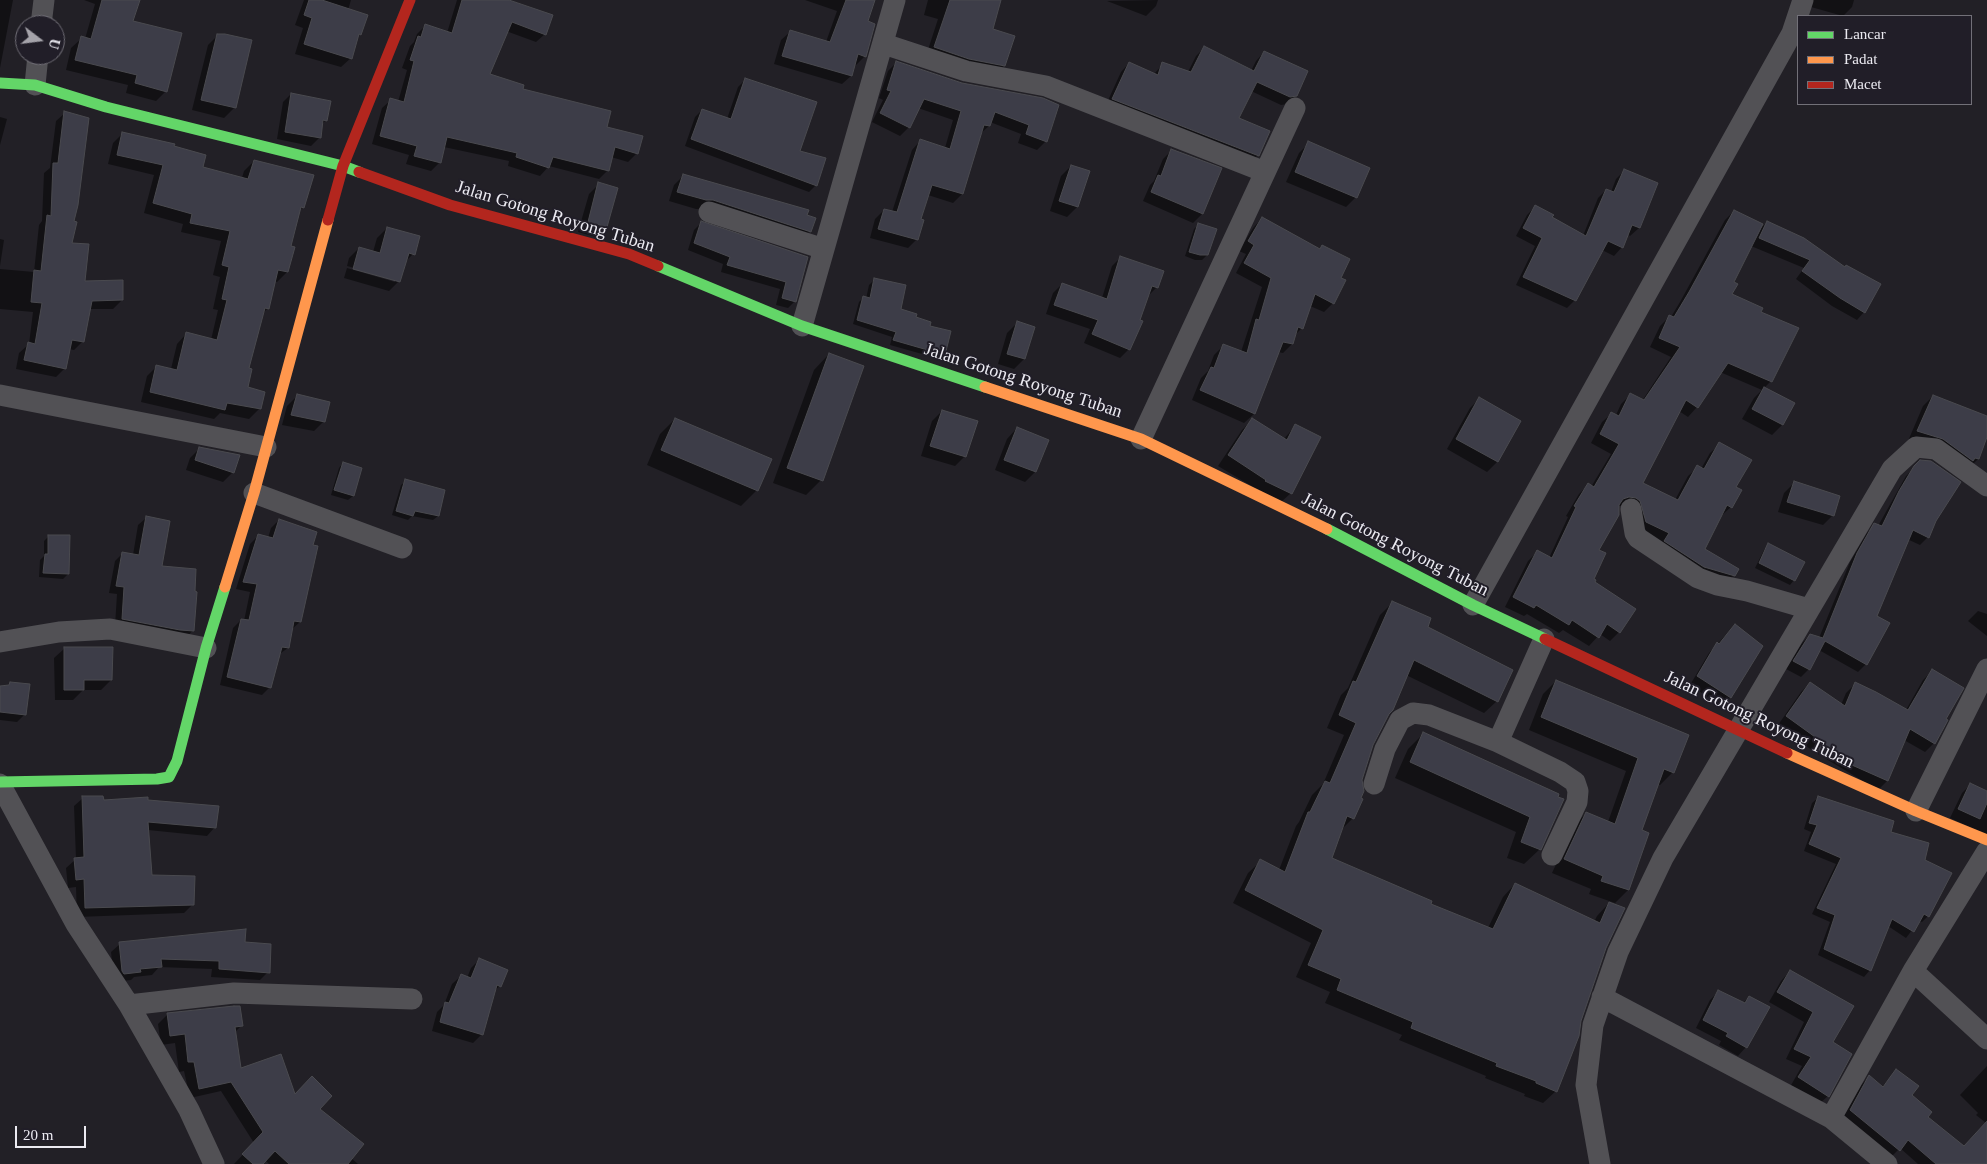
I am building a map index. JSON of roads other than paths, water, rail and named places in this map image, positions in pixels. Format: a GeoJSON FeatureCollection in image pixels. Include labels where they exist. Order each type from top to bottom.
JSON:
{"type":"FeatureCollection","features":[{"type":"Feature","properties":{"kind":"street"},"geometry":{"type":"LineString","coordinates":[[42,15],[44,0]]}},
{"type":"Feature","properties":{"kind":"street"},"geometry":{"type":"LineString","coordinates":[[214,1164],[189,1110],[129,1005],[76,924],[0,783],[156,779],[169,777],[177,761],[206,648],[254,494],[343,166],[410,0]]}},
{"type":"Feature","properties":{"kind":"street"},"geometry":{"type":"LineString","coordinates":[[802,326],[896,0]]}},
{"type":"Feature","properties":{"kind":"street"},"geometry":{"type":"LineString","coordinates":[[1797,15],[1803,0]]}},
{"type":"Feature","properties":{"kind":"street"},"geometry":{"type":"LineString","coordinates":[[1473,605],[1787,41],[1797,15]]}},
{"type":"Feature","properties":{"kind":"street"},"geometry":{"type":"LineString","coordinates":[[884,44],[966,71],[1046,86],[1265,172]]}},
{"type":"Feature","properties":{"kind":"street"},"geometry":{"type":"LineString","coordinates":[[35,85],[37,65]]}},
{"type":"Feature","properties":{"kind":"street","name":"Jalan Gotong Royong Tuban"},"geometry":{"type":"LineString","coordinates":[[0,83],[35,85],[106,107],[343,166],[450,205],[630,254],[802,326],[1141,439],[1318,524],[1473,605],[1738,731],[1916,811],[1987,840]]}},
{"type":"Feature","properties":{"kind":"street"},"geometry":{"type":"LineString","coordinates":[[1141,439],[1295,108]]}},
{"type":"Feature","properties":{"kind":"street"},"geometry":{"type":"LineString","coordinates":[[709,212],[824,249]]}},
{"type":"Feature","properties":{"kind":"street"},"geometry":{"type":"LineString","coordinates":[[0,394],[266,447]]}},
{"type":"Feature","properties":{"kind":"street"},"geometry":{"type":"LineString","coordinates":[[1600,1164],[1586,1085],[1593,1025],[1618,952],[1663,858],[1892,469],[1916,447],[1936,449],[1987,486]]}},
{"type":"Feature","properties":{"kind":"street"},"geometry":{"type":"LineString","coordinates":[[254,494],[402,548]]}},
{"type":"Feature","properties":{"kind":"street"},"geometry":{"type":"LineString","coordinates":[[1631,509],[1635,533],[1638,538],[1698,578],[1717,585],[1747,591],[1809,609]]}},
{"type":"Feature","properties":{"kind":"street"},"geometry":{"type":"LineString","coordinates":[[0,642],[59,632],[110,629],[206,648]]}},
{"type":"Feature","properties":{"kind":"street"},"geometry":{"type":"LineString","coordinates":[[1498,742],[1544,639]]}},
{"type":"Feature","properties":{"kind":"street"},"geometry":{"type":"LineString","coordinates":[[1916,811],[1987,669]]}},
{"type":"Feature","properties":{"kind":"street"},"geometry":{"type":"LineString","coordinates":[[1374,784],[1386,749],[1400,720],[1413,713],[1429,715],[1498,742],[1560,772],[1575,782],[1578,791],[1577,802],[1552,855]]}},
{"type":"Feature","properties":{"kind":"street"},"geometry":{"type":"LineString","coordinates":[[1831,1118],[1913,971],[1987,851]]}},
{"type":"Feature","properties":{"kind":"street"},"geometry":{"type":"LineString","coordinates":[[1913,971],[1987,1039]]}},
{"type":"Feature","properties":{"kind":"street"},"geometry":{"type":"LineString","coordinates":[[129,1005],[234,993],[412,999]]}},
{"type":"Feature","properties":{"kind":"street"},"geometry":{"type":"LineString","coordinates":[[1602,997],[1831,1118],[1887,1164]]}}]}
